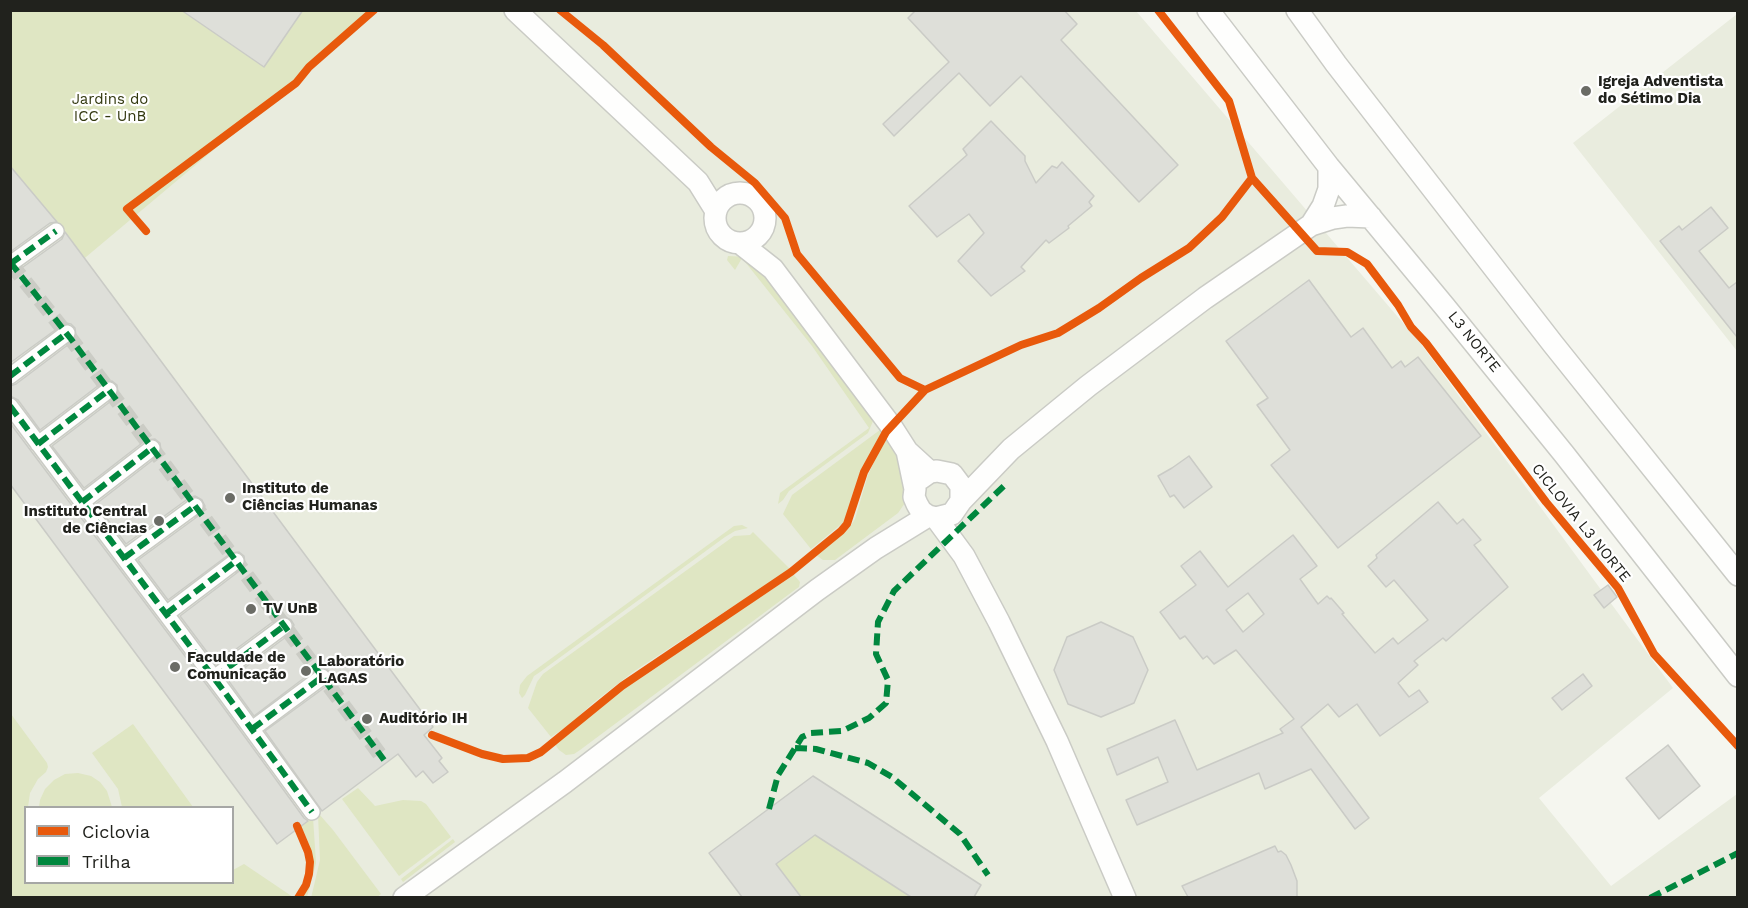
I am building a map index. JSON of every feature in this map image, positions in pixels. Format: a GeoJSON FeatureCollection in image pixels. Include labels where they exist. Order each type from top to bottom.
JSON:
{"type":"FeatureCollection","features":[{"type":"Feature","properties":{"kind":"street"},"geometry":{"type":"LineString","coordinates":[[515,10],[698,182],[716,211]]}},
{"type":"Feature","properties":{"kind":"street","name":"L3 NORTE"},"geometry":{"type":"LineString","coordinates":[[1208,10],[1329,167],[1571,463],[1737,676]]}},
{"type":"Feature","properties":{"kind":"street"},"geometry":{"type":"LineString","coordinates":[[1297,10],[1342,72],[1553,344],[1737,575]]}},
{"type":"Feature","properties":{"kind":"street"},"geometry":{"type":"LineString","coordinates":[[1311,225],[1323,206],[1329,189],[1329,167]]}},
{"type":"Feature","properties":{"kind":"street"},"geometry":{"type":"LineString","coordinates":[[698,182],[735,193],[749,194],[761,203],[764,210],[764,227],[754,239],[740,243]]}},
{"type":"Feature","properties":{"kind":"street"},"geometry":{"type":"LineString","coordinates":[[735,193],[722,201],[716,211],[716,222],[720,233],[740,243],[773,269],[908,452],[930,472]]}},
{"type":"Feature","properties":{"kind":"street"},"geometry":{"type":"LineString","coordinates":[[964,556],[959,505],[961,486],[952,474],[945,471],[930,472],[918,482],[924,507],[944,517],[952,514],[959,505],[1011,449],[1088,386],[1205,298],[1311,225],[1347,216],[1371,217]]}},
{"type":"Feature","properties":{"kind":"street"},"geometry":{"type":"LineString","coordinates":[[11,264],[56,231]]}},
{"type":"Feature","properties":{"kind":"street"},"geometry":{"type":"LineString","coordinates":[[760,234],[773,269]]}},
{"type":"Feature","properties":{"kind":"street"},"geometry":{"type":"LineString","coordinates":[[10,376],[67,333]]}},
{"type":"Feature","properties":{"kind":"street"},"geometry":{"type":"LineString","coordinates":[[38,444],[109,390]]}},
{"type":"Feature","properties":{"kind":"street"},"geometry":{"type":"LineString","coordinates":[[10,406],[312,812]]}},
{"type":"Feature","properties":{"kind":"street"},"geometry":{"type":"LineString","coordinates":[[81,502],[152,448]]}},
{"type":"Feature","properties":{"kind":"street"},"geometry":{"type":"LineString","coordinates":[[957,480],[1011,449]]}},
{"type":"Feature","properties":{"kind":"street"},"geometry":{"type":"LineString","coordinates":[[908,452],[924,507],[964,556],[999,622],[1057,741],[1125,897]]}},
{"type":"Feature","properties":{"kind":"street"},"geometry":{"type":"LineString","coordinates":[[124,558],[195,506]]}},
{"type":"Feature","properties":{"kind":"street"},"geometry":{"type":"LineString","coordinates":[[404,897],[565,782],[817,590],[876,548],[924,507]]}},
{"type":"Feature","properties":{"kind":"street"},"geometry":{"type":"LineString","coordinates":[[166,614],[236,561]]}},
{"type":"Feature","properties":{"kind":"street"},"geometry":{"type":"LineString","coordinates":[[214,678],[284,626]]}},
{"type":"Feature","properties":{"kind":"street"},"geometry":{"type":"LineString","coordinates":[[1718,649],[1737,668]]}},
{"type":"Feature","properties":{"kind":"street"},"geometry":{"type":"LineString","coordinates":[[252,729],[322,677]]}},
{"type":"Feature","properties":{"kind":"shaded area"},"geometry":{"type":"Polygon","coordinates":[[[10,11],[1136,11],[1421,344],[1673,688],[1539,798],[1611,886],[1737,794],[1737,897],[11,897],[10,11]]]}},
{"type":"Feature","properties":{"kind":"shaded area"},"geometry":{"type":"Polygon","coordinates":[[[1737,14],[1737,351],[1573,143],[1737,14]]]}},
{"type":"Feature","properties":{"kind":"green space","name":"Jardins do ICC - UnB"},"geometry":{"type":"Polygon","coordinates":[[[10,11],[379,11],[80,262],[11,176],[10,11]]]}},
{"type":"Feature","properties":{"kind":"green space"},"geometry":{"type":"Polygon","coordinates":[[[728,256],[750,257],[832,362],[873,421],[868,433],[789,491],[778,504],[780,493],[869,428],[812,346],[742,258],[735,270],[727,260],[728,256]]]}},
{"type":"Feature","properties":{"kind":"green space"},"geometry":{"type":"Polygon","coordinates":[[[884,427],[860,476],[845,521],[811,549],[783,514],[792,495],[884,427]]]}},
{"type":"Feature","properties":{"kind":"green space"},"geometry":{"type":"Polygon","coordinates":[[[888,433],[907,465],[907,500],[898,513],[835,560],[823,560],[816,555],[850,527],[855,519],[868,475],[888,433]]]}},
{"type":"Feature","properties":{"kind":"green space"},"geometry":{"type":"Polygon","coordinates":[[[742,525],[748,528],[735,531],[725,537],[534,676],[522,698],[519,693],[520,685],[527,676],[734,526],[742,525]]]}},
{"type":"Feature","properties":{"kind":"green space"},"geometry":{"type":"Polygon","coordinates":[[[753,532],[790,569],[633,672],[551,737],[528,708],[537,682],[543,674],[734,536],[750,535],[753,532]]]}},
{"type":"Feature","properties":{"kind":"green space"},"geometry":{"type":"Polygon","coordinates":[[[794,575],[800,582],[799,587],[580,750],[566,755],[559,750],[554,743],[632,681],[794,575]]]}},
{"type":"Feature","properties":{"kind":"green space"},"geometry":{"type":"Polygon","coordinates":[[[11,714],[48,767],[30,793],[28,806],[24,806],[24,884],[234,884],[234,869],[244,864],[293,897],[11,897],[11,714]]]}},
{"type":"Feature","properties":{"kind":"green space"},"geometry":{"type":"Polygon","coordinates":[[[133,724],[192,806],[122,806],[118,789],[92,753],[133,724]]]}},
{"type":"Feature","properties":{"kind":"green space"},"geometry":{"type":"Polygon","coordinates":[[[78,773],[91,776],[100,782],[107,791],[112,806],[39,806],[45,789],[65,774],[78,773]]]}},
{"type":"Feature","properties":{"kind":"green space"},"geometry":{"type":"Polygon","coordinates":[[[358,788],[375,806],[403,800],[421,801],[426,804],[451,837],[399,876],[342,799],[358,788]]]}},
{"type":"Feature","properties":{"kind":"green space"},"geometry":{"type":"Polygon","coordinates":[[[319,814],[381,894],[376,898],[311,898],[320,860],[319,814]]]}},
{"type":"Feature","properties":{"kind":"green space"},"geometry":{"type":"Polygon","coordinates":[[[313,817],[316,863],[307,897],[303,897],[311,881],[313,865],[310,846],[301,826],[313,817]]]}},
{"type":"Feature","properties":{"kind":"green space"},"geometry":{"type":"Polygon","coordinates":[[[815,835],[911,897],[801,897],[776,864],[815,835]]]}},
{"type":"Feature","properties":{"kind":"green space"},"geometry":{"type":"Polygon","coordinates":[[[453,839],[455,842],[403,882],[401,879],[453,839]]]}},
{"type":"Feature","properties":{"kind":"building"},"geometry":{"type":"Polygon","coordinates":[[[181,10],[303,10],[264,67],[181,10]]]}},
{"type":"Feature","properties":{"kind":"building"},"geometry":{"type":"Polygon","coordinates":[[[916,10],[1064,10],[1077,24],[1061,40],[1178,165],[1139,202],[1021,76],[990,106],[959,73],[894,136],[883,124],[949,62],[908,18],[916,10]]]}},
{"type":"Feature","properties":{"kind":"building"},"geometry":{"type":"Polygon","coordinates":[[[991,121],[1025,156],[1025,161],[1036,183],[1052,166],[1057,168],[1062,162],[1094,196],[1089,202],[1092,206],[1049,243],[1046,240],[1021,267],[1025,271],[991,296],[958,261],[984,233],[969,214],[937,237],[909,206],[967,155],[963,149],[991,121]]]}},
{"type":"Feature","properties":{"kind":"building"},"geometry":{"type":"Polygon","coordinates":[[[10,166],[57,222],[50,223],[10,252],[10,166]]]}},
{"type":"Feature","properties":{"kind":"building"},"geometry":{"type":"Polygon","coordinates":[[[1711,207],[1728,228],[1699,251],[1729,288],[1737,282],[1737,337],[1660,241],[1679,226],[1682,230],[1711,207]]]}},
{"type":"Feature","properties":{"kind":"building","name":"Instituto Central de Ciências"},"geometry":{"type":"Polygon","coordinates":[[[65,232],[433,727],[424,735],[442,758],[439,761],[448,772],[433,783],[423,771],[416,777],[398,754],[322,811],[265,731],[328,685],[331,680],[330,672],[325,668],[316,669],[254,716],[228,680],[290,634],[294,625],[291,620],[283,616],[278,618],[216,664],[180,616],[242,569],[245,564],[244,556],[239,552],[231,553],[168,600],[138,560],[201,514],[205,506],[202,500],[195,496],[189,498],[126,544],[96,504],[158,456],[161,451],[160,443],[155,439],[146,440],[84,488],[52,446],[115,398],[118,393],[117,385],[112,381],[103,382],[40,430],[18,400],[10,396],[10,386],[16,384],[73,341],[76,336],[75,328],[66,323],[10,363],[10,274],[62,239],[65,232]]]}},
{"type":"Feature","properties":{"kind":"building"},"geometry":{"type":"Polygon","coordinates":[[[1309,280],[1351,337],[1363,328],[1392,368],[1401,361],[1405,367],[1418,357],[1481,436],[1338,548],[1271,465],[1290,450],[1257,405],[1268,398],[1226,341],[1309,280]]]}},
{"type":"Feature","properties":{"kind":"building"},"geometry":{"type":"Polygon","coordinates":[[[10,423],[308,821],[277,844],[10,484],[10,423]]]}},
{"type":"Feature","properties":{"kind":"building"},"geometry":{"type":"Polygon","coordinates":[[[1189,456],[1212,487],[1184,508],[1174,495],[1170,497],[1158,476],[1189,456]]]}},
{"type":"Feature","properties":{"kind":"building"},"geometry":{"type":"Polygon","coordinates":[[[1438,502],[1457,524],[1463,519],[1481,540],[1474,545],[1508,587],[1446,641],[1443,638],[1414,661],[1418,665],[1398,683],[1409,697],[1419,690],[1428,702],[1380,736],[1357,704],[1339,717],[1328,704],[1301,727],[1369,818],[1355,829],[1311,769],[1265,789],[1259,773],[1137,825],[1126,800],[1168,782],[1158,757],[1117,775],[1107,749],[1175,720],[1197,770],[1283,733],[1280,729],[1294,719],[1236,650],[1214,664],[1207,656],[1203,659],[1185,636],[1180,639],[1160,612],[1196,585],[1181,566],[1200,551],[1228,587],[1293,535],[1317,566],[1300,579],[1318,604],[1327,596],[1331,598],[1375,653],[1393,638],[1398,644],[1428,620],[1394,580],[1386,587],[1368,566],[1377,558],[1376,555],[1438,502]],[[1248,593],[1226,610],[1243,632],[1264,614],[1248,593]]]}},
{"type":"Feature","properties":{"kind":"building"},"geometry":{"type":"Polygon","coordinates":[[[1608,585],[1617,597],[1604,608],[1594,595],[1608,585]]]}},
{"type":"Feature","properties":{"kind":"building"},"geometry":{"type":"Polygon","coordinates":[[[1101,622],[1133,637],[1148,670],[1134,703],[1101,717],[1068,704],[1054,670],[1067,637],[1101,622]]]}},
{"type":"Feature","properties":{"kind":"building"},"geometry":{"type":"Polygon","coordinates":[[[1583,674],[1592,686],[1562,710],[1552,698],[1583,674]]]}},
{"type":"Feature","properties":{"kind":"building"},"geometry":{"type":"Polygon","coordinates":[[[1668,745],[1700,786],[1659,819],[1626,778],[1668,745]]]}},
{"type":"Feature","properties":{"kind":"building"},"geometry":{"type":"Polygon","coordinates":[[[813,776],[981,885],[974,897],[911,897],[815,835],[776,864],[801,897],[742,897],[709,853],[813,776]]]}},
{"type":"Feature","properties":{"kind":"building"},"geometry":{"type":"Polygon","coordinates":[[[1275,846],[1278,852],[1281,851],[1286,855],[1291,865],[1297,881],[1297,897],[1188,897],[1182,886],[1275,846]]]}},
{"type":"Feature","properties":{"kind":"tunnel"},"geometry":{"type":"LineString","coordinates":[[11,264],[71,339],[384,760]]}},
{"type":"Feature","properties":{"kind":"marked path"},"geometry":{"type":"LineString","coordinates":[[10,264],[56,231]]}},
{"type":"Feature","properties":{"kind":"marked path"},"geometry":{"type":"LineString","coordinates":[[10,262],[71,339],[384,760]]}},
{"type":"Feature","properties":{"kind":"marked path"},"geometry":{"type":"LineString","coordinates":[[10,376],[67,333]]}},
{"type":"Feature","properties":{"kind":"marked path"},"geometry":{"type":"LineString","coordinates":[[38,444],[109,390]]}},
{"type":"Feature","properties":{"kind":"marked path"},"geometry":{"type":"LineString","coordinates":[[10,406],[312,812]]}},
{"type":"Feature","properties":{"kind":"marked path"},"geometry":{"type":"LineString","coordinates":[[82,502],[152,448]]}},
{"type":"Feature","properties":{"kind":"marked path"},"geometry":{"type":"LineString","coordinates":[[769,809],[778,775],[802,737],[811,733],[842,731],[869,718],[886,703],[888,680],[876,654],[878,622],[894,591],[1007,483]]}},
{"type":"Feature","properties":{"kind":"marked path"},"geometry":{"type":"LineString","coordinates":[[124,558],[195,506]]}},
{"type":"Feature","properties":{"kind":"marked path"},"geometry":{"type":"LineString","coordinates":[[166,614],[236,561]]}},
{"type":"Feature","properties":{"kind":"marked path"},"geometry":{"type":"LineString","coordinates":[[214,678],[284,626]]}},
{"type":"Feature","properties":{"kind":"marked path"},"geometry":{"type":"LineString","coordinates":[[252,729],[322,677]]}},
{"type":"Feature","properties":{"kind":"marked path"},"geometry":{"type":"LineString","coordinates":[[795,748],[816,749],[868,763],[892,777],[960,834],[988,875]]}},
{"type":"Feature","properties":{"kind":"marked path"},"geometry":{"type":"LineString","coordinates":[[1650,898],[1738,853]]}},
{"type":"Feature","properties":{"kind":"cycle path"},"geometry":{"type":"LineString","coordinates":[[146,231],[127,209],[296,83],[309,67],[374,10]]}},
{"type":"Feature","properties":{"kind":"cycle path"},"geometry":{"type":"LineString","coordinates":[[560,10],[603,45],[711,147],[755,183],[785,218],[797,254],[900,378],[925,390]]}},
{"type":"Feature","properties":{"kind":"cycle path","name":"CICLOVIA L3 NORTE"},"geometry":{"type":"LineString","coordinates":[[1158,10],[1229,101],[1252,178],[1317,251],[1347,252],[1367,264],[1398,305],[1411,327],[1426,343],[1546,502],[1618,588],[1654,654],[1738,746]]}},
{"type":"Feature","properties":{"kind":"cycle path"},"geometry":{"type":"LineString","coordinates":[[432,735],[482,754],[503,759],[528,758],[541,752],[622,686],[791,572],[841,531],[847,524],[864,472],[886,432],[925,390],[1021,345],[1058,333],[1099,308],[1189,248],[1222,217],[1252,178]]}},
{"type":"Feature","properties":{"kind":"cycle path"},"geometry":{"type":"LineString","coordinates":[[297,826],[310,862],[306,885],[298,898]]}},
{"type":"Feature","properties":{"kind":"place","name":"Igreja Adventista do Sétimo Dia"},"geometry":{"type":"Point","coordinates":[1586,91]}},
{"type":"Feature","properties":{"kind":"place","name":"Instituto de Ciências Humanas"},"geometry":{"type":"Point","coordinates":[230,498]}},
{"type":"Feature","properties":{"kind":"place","name":"Instituto Central de Ciências"},"geometry":{"type":"Point","coordinates":[159,521]}},
{"type":"Feature","properties":{"kind":"place","name":"TV UnB"},"geometry":{"type":"Point","coordinates":[251,609]}},
{"type":"Feature","properties":{"kind":"place","name":"Faculdade de Comunicação"},"geometry":{"type":"Point","coordinates":[175,667]}},
{"type":"Feature","properties":{"kind":"place","name":"Laboratório LAGAS"},"geometry":{"type":"Point","coordinates":[306,671]}},
{"type":"Feature","properties":{"kind":"place","name":"Auditório IH"},"geometry":{"type":"Point","coordinates":[367,719]}}]}
